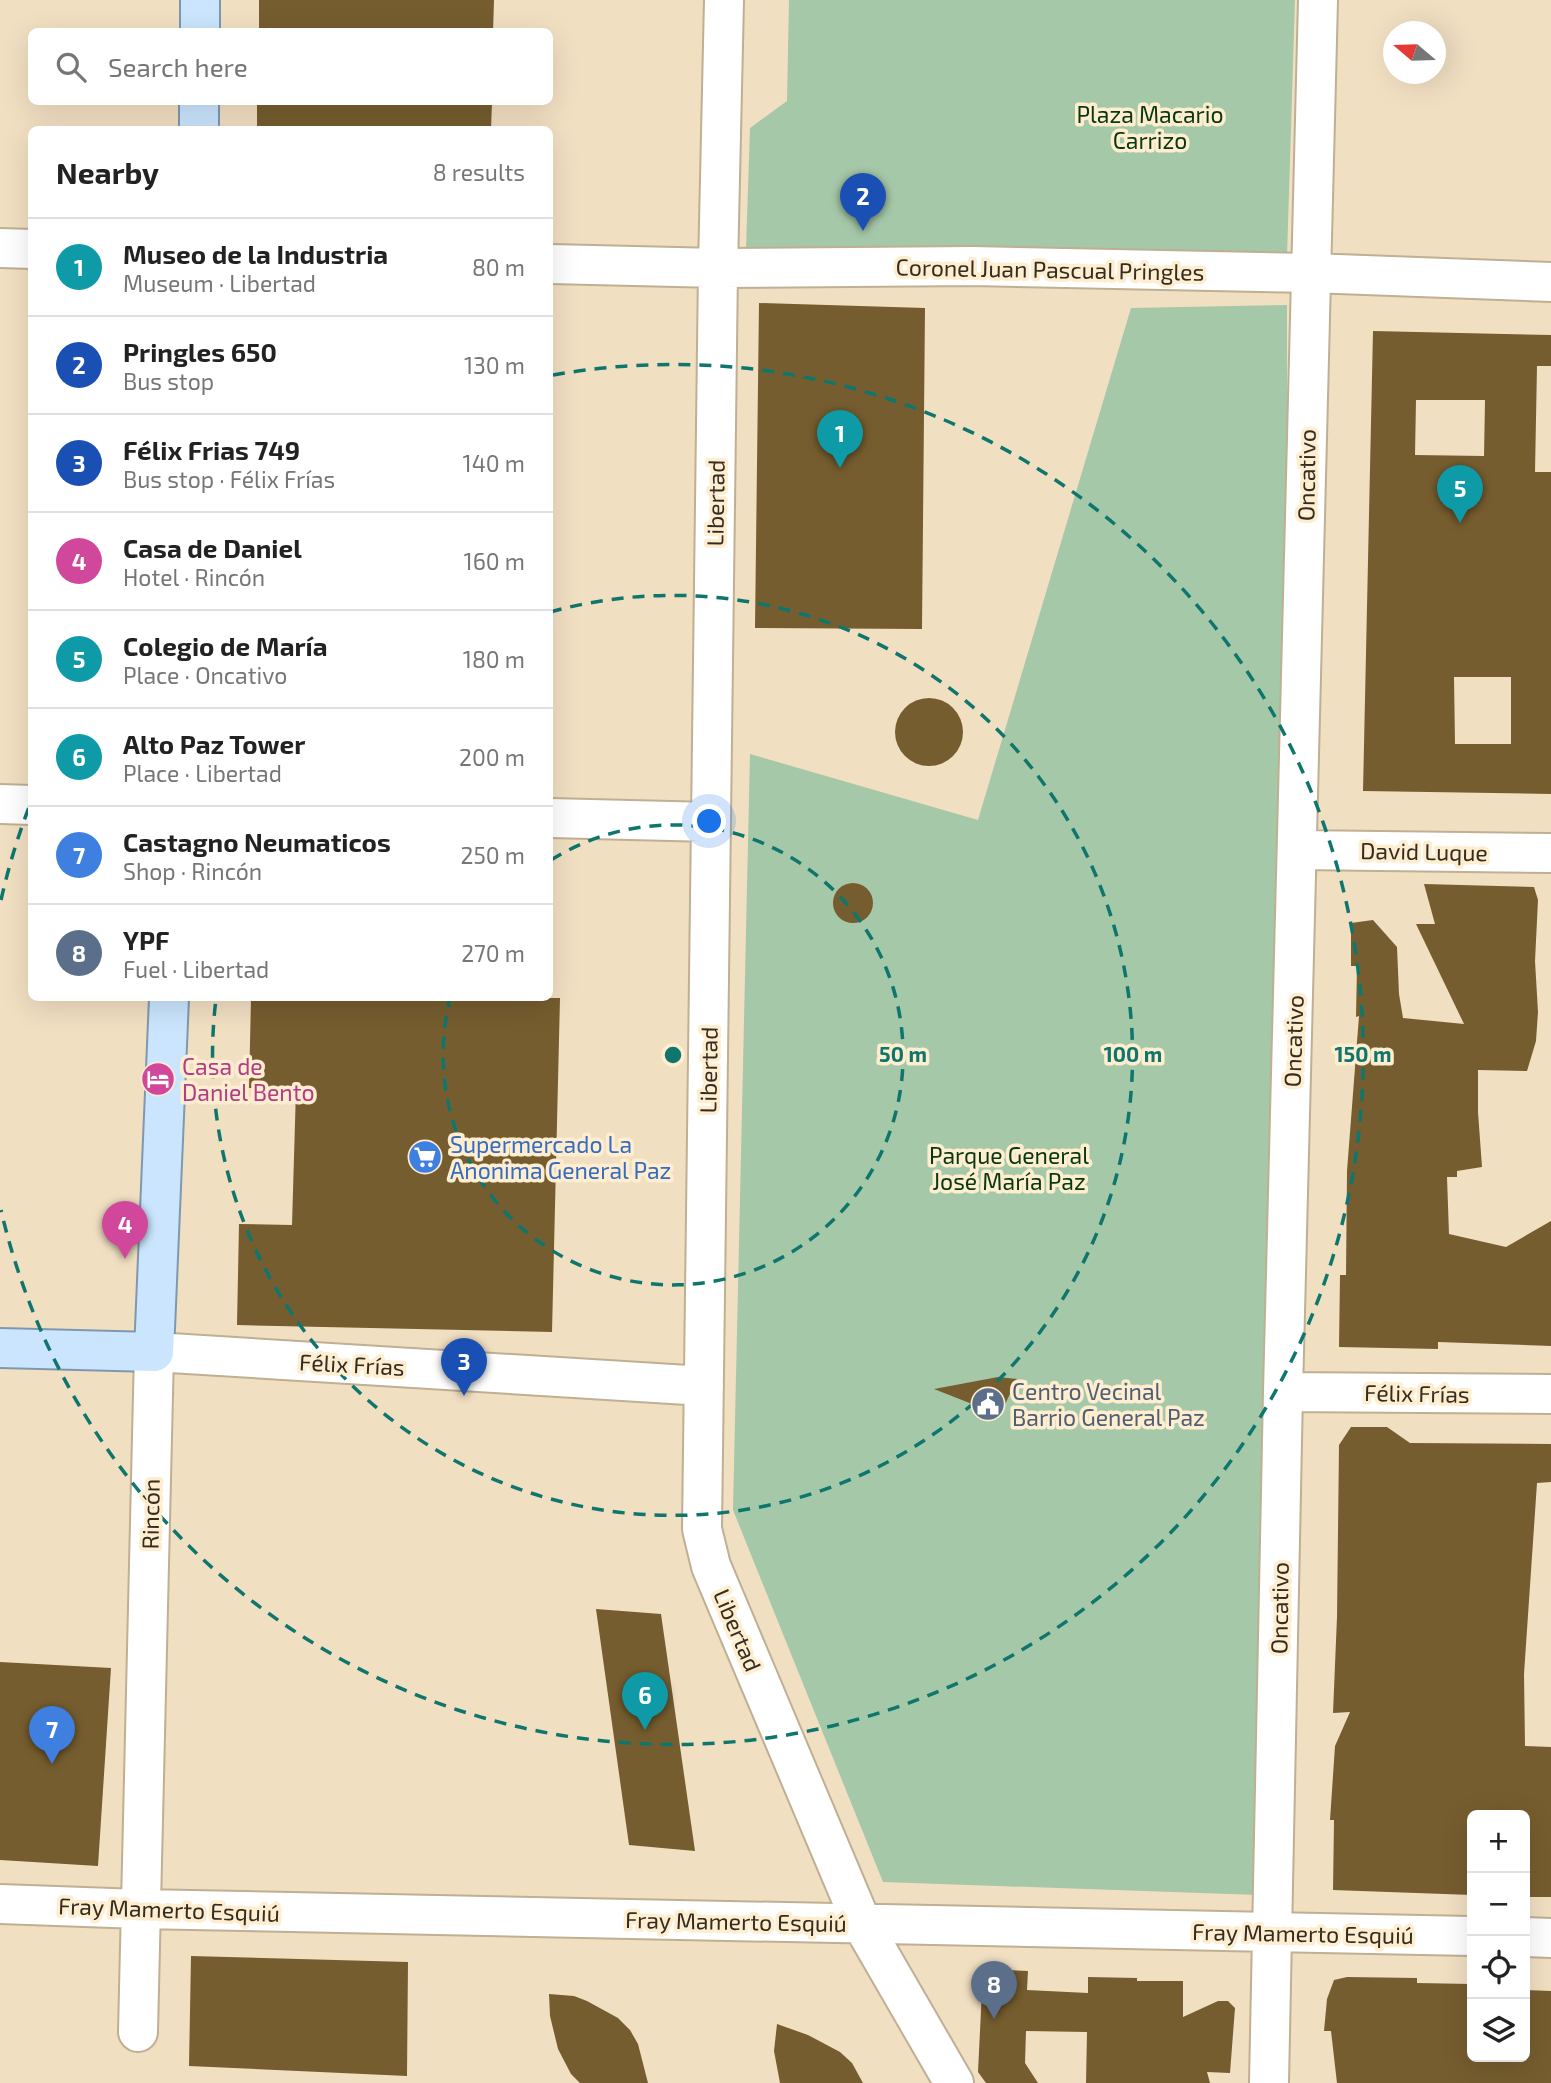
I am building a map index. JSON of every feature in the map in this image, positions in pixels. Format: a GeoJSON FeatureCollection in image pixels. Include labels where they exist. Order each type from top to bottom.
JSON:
{"type":"FeatureCollection","features":[{"type":"Feature","properties":{"kind":"main road"},"geometry":{"type":"LineString","coordinates":[[200,0],[200,28]]}},
{"type":"Feature","properties":{"kind":"main road"},"geometry":{"type":"LineString","coordinates":[[199,105],[199,126]]}},
{"type":"Feature","properties":{"kind":"main road","name":"Rincón"},"geometry":{"type":"LineString","coordinates":[[154,1352],[169,1001]]}},
{"type":"Feature","properties":{"kind":"main road","name":"Félix Frías"},"geometry":{"type":"LineString","coordinates":[[0,1348],[154,1352]]}},
{"type":"Feature","properties":{"kind":"street","name":"Libertad"},"geometry":{"type":"LineString","coordinates":[[724,0],[718,268],[702,1529],[711,1566],[862,1924],[954,2083]]}},
{"type":"Feature","properties":{"kind":"street","name":"Oncativo"},"geometry":{"type":"LineString","coordinates":[[1269,2083],[1283,1392],[1318,0]]}},
{"type":"Feature","properties":{"kind":"street"},"geometry":{"type":"LineString","coordinates":[[0,248],[28,249]]}},
{"type":"Feature","properties":{"kind":"street","name":"Coronel Juan Pascual Pringles"},"geometry":{"type":"LineString","coordinates":[[553,264],[718,268],[972,266],[1311,273],[1551,282]]}},
{"type":"Feature","properties":{"kind":"street"},"geometry":{"type":"LineString","coordinates":[[0,804],[28,805]]}},
{"type":"Feature","properties":{"kind":"street"},"geometry":{"type":"LineString","coordinates":[[553,818],[711,822]]}},
{"type":"Feature","properties":{"kind":"street","name":"David Luque"},"geometry":{"type":"LineString","coordinates":[[1297,850],[1551,853]]}},
{"type":"Feature","properties":{"kind":"street","name":"Félix Frías"},"geometry":{"type":"LineString","coordinates":[[154,1352],[704,1386]]}},
{"type":"Feature","properties":{"kind":"street","name":"Rincón"},"geometry":{"type":"LineString","coordinates":[[138,2032],[154,1352]]}},
{"type":"Feature","properties":{"kind":"street","name":"Félix Frías"},"geometry":{"type":"LineString","coordinates":[[1283,1392],[1551,1394]]}},
{"type":"Feature","properties":{"kind":"street","name":"Fray Mamerto Esquiú"},"geometry":{"type":"LineString","coordinates":[[0,1903],[140,1909],[1467,1936]]}},
{"type":"Feature","properties":{"kind":"street"},"geometry":{"type":"LineString","coordinates":[[1530,1937],[1551,1938]]}},
{"type":"Feature","properties":{"kind":"green space","name":"Plaza Macario Carrizo"},"geometry":{"type":"Polygon","coordinates":[[[789,0],[1295,0],[1287,257],[746,249],[750,128],[787,101],[789,0]]]}},
{"type":"Feature","properties":{"kind":"green space","name":"Parque General José María Paz"},"geometry":{"type":"Polygon","coordinates":[[[1287,305],[1287,827],[1258,1895],[883,1882],[733,1510],[750,754],[978,820],[1131,308],[1287,305]]]}},
{"type":"Feature","properties":{"kind":"building"},"geometry":{"type":"Polygon","coordinates":[[[259,0],[494,0],[493,28],[259,28],[259,0]]]}},
{"type":"Feature","properties":{"kind":"building"},"geometry":{"type":"Polygon","coordinates":[[[257,105],[492,105],[491,126],[257,126],[257,105]]]}},
{"type":"Feature","properties":{"kind":"building"},"geometry":{"type":"Polygon","coordinates":[[[759,303],[925,308],[922,629],[755,628],[759,303]]]}},
{"type":"Feature","properties":{"kind":"building"},"geometry":{"type":"Polygon","coordinates":[[[1373,331],[1551,335],[1551,366],[1537,366],[1535,472],[1551,472],[1551,794],[1363,791],[1373,331]],[[1416,400],[1415,455],[1484,456],[1485,400],[1416,400]],[[1454,677],[1455,744],[1511,744],[1511,677],[1454,677]]]}},
{"type":"Feature","properties":{"kind":"building"},"geometry":{"type":"Polygon","coordinates":[[[936,698],[957,713],[963,725],[961,745],[953,756],[936,766],[922,766],[905,756],[897,745],[895,725],[905,708],[916,700],[936,698]]]}},
{"type":"Feature","properties":{"kind":"building"},"geometry":{"type":"Polygon","coordinates":[[[853,883],[861,884],[867,889],[872,895],[872,911],[867,917],[861,922],[853,923],[845,922],[839,917],[834,911],[833,903],[834,895],[839,889],[845,884],[853,883]]]}},
{"type":"Feature","properties":{"kind":"building"},"geometry":{"type":"Polygon","coordinates":[[[1424,884],[1534,887],[1538,900],[1535,961],[1538,1012],[1536,1041],[1527,1071],[1478,1070],[1482,1167],[1457,1171],[1457,1177],[1447,1177],[1449,1234],[1506,1247],[1551,1221],[1551,1346],[1438,1342],[1438,1349],[1339,1347],[1340,1275],[1346,1275],[1347,1171],[1359,1016],[1356,1017],[1357,966],[1351,966],[1351,923],[1373,920],[1397,947],[1403,1018],[1464,1024],[1416,924],[1435,924],[1424,884]]]}},
{"type":"Feature","properties":{"kind":"building","name":"Supermercado La Anonima General Paz"},"geometry":{"type":"Polygon","coordinates":[[[553,998],[560,998],[552,1332],[237,1325],[239,1224],[292,1225],[296,1089],[249,1088],[251,1001],[553,1001],[553,998]]]}},
{"type":"Feature","properties":{"kind":"building","name":"Centro Vecinal Barrio General Paz"},"geometry":{"type":"Polygon","coordinates":[[[998,1377],[1017,1379],[1000,1415],[934,1389],[998,1377]]]}},
{"type":"Feature","properties":{"kind":"building"},"geometry":{"type":"Polygon","coordinates":[[[1351,1427],[1387,1427],[1410,1443],[1551,1444],[1551,1482],[1537,1483],[1524,1674],[1525,1746],[1551,1747],[1551,1897],[1530,1897],[1530,1810],[1467,1810],[1467,1895],[1333,1890],[1334,1820],[1330,1820],[1335,1746],[1350,1712],[1333,1713],[1339,1445],[1351,1427]]]}},
{"type":"Feature","properties":{"kind":"building"},"geometry":{"type":"Polygon","coordinates":[[[596,1609],[661,1614],[695,1851],[629,1845],[596,1609]]]}},
{"type":"Feature","properties":{"kind":"building"},"geometry":{"type":"Polygon","coordinates":[[[0,1662],[111,1668],[98,1866],[0,1860],[0,1662]]]}},
{"type":"Feature","properties":{"kind":"building"},"geometry":{"type":"Polygon","coordinates":[[[191,1956],[408,1962],[407,2076],[189,2066],[191,1956]]]}},
{"type":"Feature","properties":{"kind":"building"},"geometry":{"type":"Polygon","coordinates":[[[983,1969],[1028,1971],[1027,1990],[1088,1993],[1088,1977],[1183,1981],[1183,2017],[1218,2001],[1228,2001],[1235,2008],[1230,2073],[1207,2072],[1210,2083],[1086,2083],[1087,2032],[1026,2031],[1025,2063],[1038,2083],[986,2083],[978,2072],[983,1969]]]}},
{"type":"Feature","properties":{"kind":"building"},"geometry":{"type":"Polygon","coordinates":[[[1347,1977],[1417,1978],[1417,1983],[1467,1984],[1467,2062],[1530,2062],[1530,1990],[1551,1991],[1551,2083],[1337,2083],[1331,2031],[1324,2031],[1327,1999],[1334,1980],[1347,1977]]]}},
{"type":"Feature","properties":{"kind":"building"},"geometry":{"type":"Polygon","coordinates":[[[549,1994],[574,1996],[618,2018],[630,2030],[638,2044],[648,2083],[580,2083],[571,2074],[558,2049],[550,2016],[549,1994]]]}},
{"type":"Feature","properties":{"kind":"building"},"geometry":{"type":"Polygon","coordinates":[[[777,2024],[808,2035],[840,2052],[852,2063],[863,2083],[780,2083],[774,2051],[777,2024]]]}},
{"type":"Feature","properties":{"kind":"place","name":"Pringles 650"},"geometry":{"type":"Point","coordinates":[863,231]}},
{"type":"Feature","properties":{"kind":"place","name":"Museo de la Industria"},"geometry":{"type":"Point","coordinates":[840,468]}},
{"type":"Feature","properties":{"kind":"place","name":"Colegio de María"},"geometry":{"type":"Point","coordinates":[1460,523]}},
{"type":"Feature","properties":{"kind":"place","name":"Casa de Daniel Bento"},"geometry":{"type":"Point","coordinates":[158,1079]}},
{"type":"Feature","properties":{"kind":"place","name":"Supermercado La Anonima General Paz"},"geometry":{"type":"Point","coordinates":[425,1157]}},
{"type":"Feature","properties":{"kind":"place","name":"Casa de Daniel"},"geometry":{"type":"Point","coordinates":[125,1259]}},
{"type":"Feature","properties":{"kind":"place","name":"Félix Frias 749"},"geometry":{"type":"Point","coordinates":[464,1396]}},
{"type":"Feature","properties":{"kind":"place","name":"Centro Vecinal Barrio General Paz"},"geometry":{"type":"Point","coordinates":[988,1404]}},
{"type":"Feature","properties":{"kind":"place","name":"Alto Paz Tower"},"geometry":{"type":"Point","coordinates":[645,1730]}},
{"type":"Feature","properties":{"kind":"place","name":"Castagno Neumaticos"},"geometry":{"type":"Point","coordinates":[52,1764]}},
{"type":"Feature","properties":{"kind":"place","name":"YPF"},"geometry":{"type":"Point","coordinates":[994,2019]}}]}
